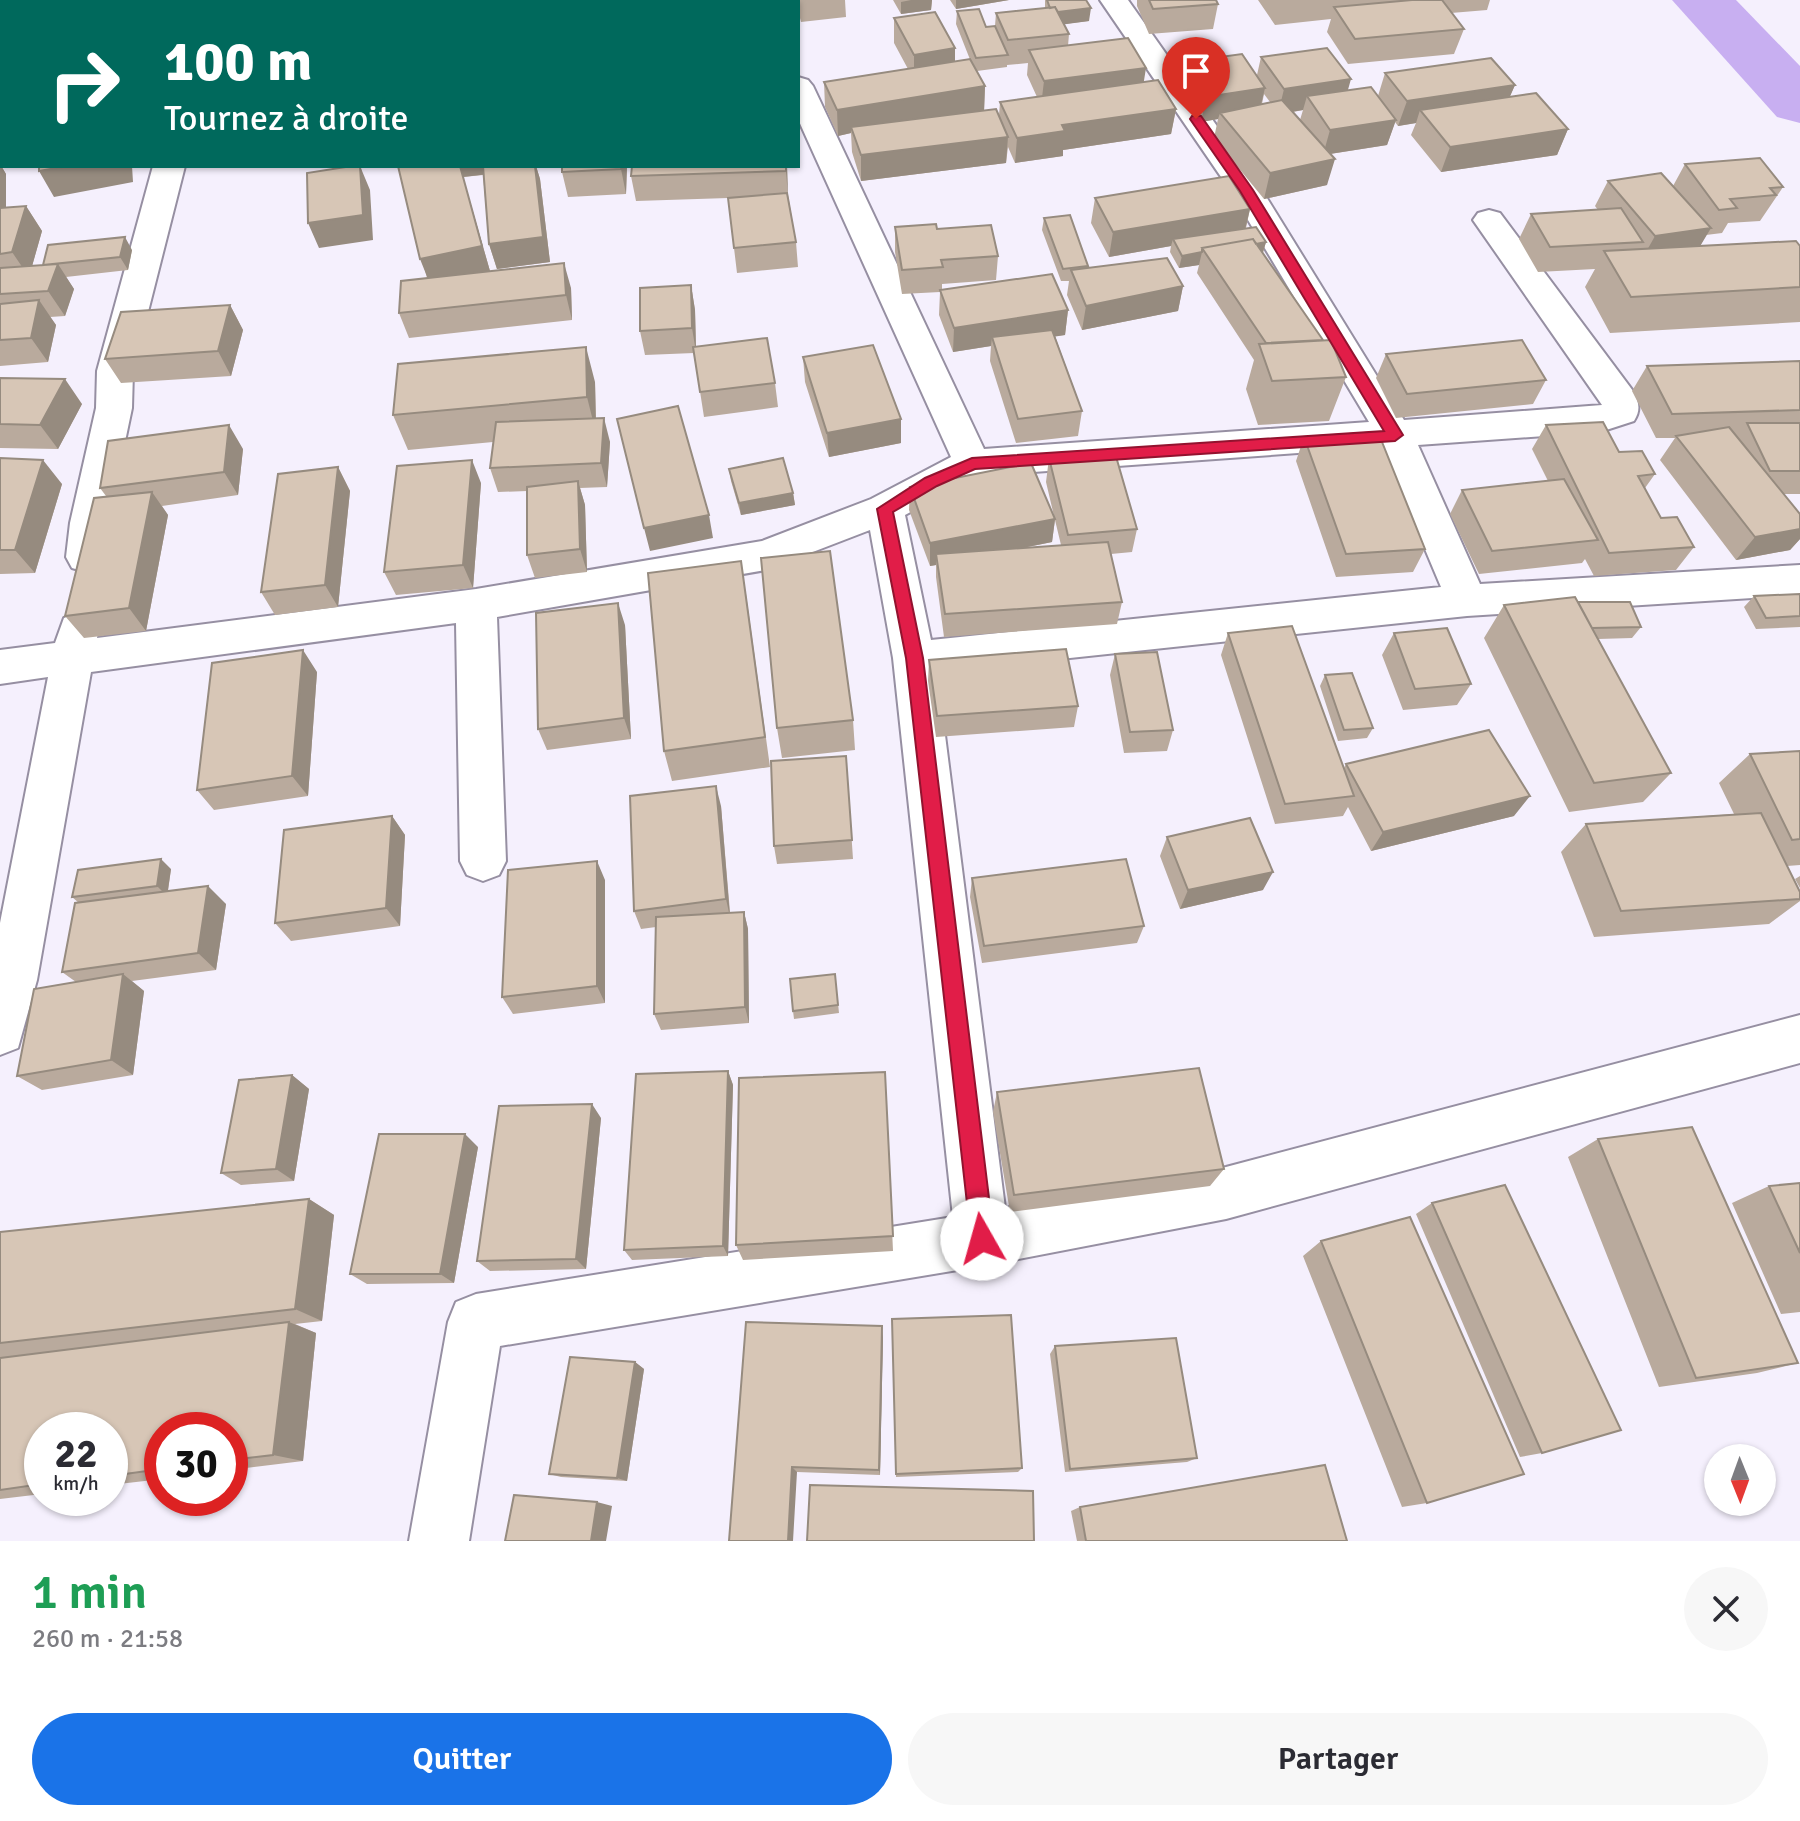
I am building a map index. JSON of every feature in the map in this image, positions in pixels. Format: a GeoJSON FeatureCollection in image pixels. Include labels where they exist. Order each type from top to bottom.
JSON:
{"type":"FeatureCollection","features":[{"type":"Feature","properties":{"kind":"street"},"geometry":{"type":"LineString","coordinates":[[1114,0],[1246,190],[1395,435],[1467,600]]}},
{"type":"Feature","properties":{"kind":"street"},"geometry":{"type":"LineString","coordinates":[[800,90],[972,463]]}},
{"type":"Feature","properties":{"kind":"street"},"geometry":{"type":"LineString","coordinates":[[0,1031],[13,980],[75,657],[89,523],[114,408],[115,371],[168,168]]}},
{"type":"Feature","properties":{"kind":"street"},"geometry":{"type":"LineString","coordinates":[[0,667],[476,605],[766,555],[885,509],[972,463],[1600,419],[1621,412],[1620,400],[1489,220]]}},
{"type":"Feature","properties":{"kind":"street"},"geometry":{"type":"LineString","coordinates":[[885,509],[914,658],[982,1239]]}},
{"type":"Feature","properties":{"kind":"street"},"geometry":{"type":"LineString","coordinates":[[914,658],[1467,600],[1800,580]]}},
{"type":"Feature","properties":{"kind":"street"},"geometry":{"type":"LineString","coordinates":[[476,605],[483,861]]}},
{"type":"Feature","properties":{"kind":"street"},"geometry":{"type":"LineString","coordinates":[[439,1541],[476,1322],[982,1239],[1226,1193],[1800,1039]]}},
{"type":"Feature","properties":{"kind":"building"},"geometry":{"type":"Polygon","coordinates":[[[1047,0],[1086,0],[1091,8],[1058,12],[1055,7],[1050,8],[1047,0]]]}},
{"type":"Feature","properties":{"kind":"building"},"geometry":{"type":"Polygon","coordinates":[[[1149,0],[1216,0],[1218,4],[1153,9],[1149,0]]]}},
{"type":"Feature","properties":{"kind":"building"},"geometry":{"type":"Polygon","coordinates":[[[1442,0],[1464,29],[1355,39],[1334,7],[1442,0]]]}},
{"type":"Feature","properties":{"kind":"building"},"geometry":{"type":"Polygon","coordinates":[[[1055,7],[1069,34],[1008,40],[996,13],[1055,7]]]}},
{"type":"Feature","properties":{"kind":"building"},"geometry":{"type":"Polygon","coordinates":[[[979,9],[986,27],[995,26],[1008,55],[976,58],[957,11],[979,9]]]}},
{"type":"Feature","properties":{"kind":"building"},"geometry":{"type":"Polygon","coordinates":[[[935,12],[955,48],[914,55],[894,18],[935,12]]]}},
{"type":"Feature","properties":{"kind":"building"},"geometry":{"type":"Polygon","coordinates":[[[1128,38],[1146,68],[1044,81],[1029,50],[1128,38]]]}},
{"type":"Feature","properties":{"kind":"building"},"geometry":{"type":"Polygon","coordinates":[[[1327,48],[1351,79],[1284,89],[1261,57],[1327,48]]]}},
{"type":"Feature","properties":{"kind":"building"},"geometry":{"type":"Polygon","coordinates":[[[1242,54],[1265,88],[1206,97],[1184,62],[1242,54]]]}},
{"type":"Feature","properties":{"kind":"building"},"geometry":{"type":"Polygon","coordinates":[[[1491,58],[1515,85],[1407,101],[1385,73],[1491,58]]]}},
{"type":"Feature","properties":{"kind":"building"},"geometry":{"type":"Polygon","coordinates":[[[970,59],[985,86],[837,110],[824,82],[970,59]]]}},
{"type":"Feature","properties":{"kind":"building"},"geometry":{"type":"Polygon","coordinates":[[[1158,80],[1176,109],[1062,125],[1065,131],[1017,138],[1000,102],[1158,80]]]}},
{"type":"Feature","properties":{"kind":"building"},"geometry":{"type":"Polygon","coordinates":[[[1371,87],[1396,120],[1330,130],[1307,96],[1371,87]]]}},
{"type":"Feature","properties":{"kind":"building"},"geometry":{"type":"Polygon","coordinates":[[[1536,93],[1568,129],[1450,147],[1420,110],[1536,93]]]}},
{"type":"Feature","properties":{"kind":"building"},"geometry":{"type":"Polygon","coordinates":[[[1282,100],[1335,159],[1270,173],[1220,113],[1282,100]]]}},
{"type":"Feature","properties":{"kind":"building"},"geometry":{"type":"Polygon","coordinates":[[[996,109],[1008,137],[861,155],[851,127],[996,109]]]}},
{"type":"Feature","properties":{"kind":"building"},"geometry":{"type":"Polygon","coordinates":[[[1760,158],[1783,187],[1770,188],[1776,195],[1730,199],[1737,208],[1719,210],[1685,164],[1760,158]]]}},
{"type":"Feature","properties":{"kind":"building"},"geometry":{"type":"Polygon","coordinates":[[[360,168],[363,215],[308,223],[307,173],[360,168]]]}},
{"type":"Feature","properties":{"kind":"building"},"geometry":{"type":"Polygon","coordinates":[[[398,168],[461,168],[482,246],[420,259],[398,168]]]}},
{"type":"Feature","properties":{"kind":"building"},"geometry":{"type":"Polygon","coordinates":[[[483,168],[535,168],[543,237],[489,244],[483,168]]]}},
{"type":"Feature","properties":{"kind":"building"},"geometry":{"type":"Polygon","coordinates":[[[562,168],[621,168],[621,169],[562,172],[562,168]]]}},
{"type":"Feature","properties":{"kind":"building"},"geometry":{"type":"Polygon","coordinates":[[[632,168],[786,168],[786,171],[631,176],[632,168]]]}},
{"type":"Feature","properties":{"kind":"building"},"geometry":{"type":"Polygon","coordinates":[[[1661,173],[1711,228],[1655,236],[1608,181],[1661,173]]]}},
{"type":"Feature","properties":{"kind":"building"},"geometry":{"type":"Polygon","coordinates":[[[1229,176],[1250,209],[1113,232],[1095,198],[1229,176]]]}},
{"type":"Feature","properties":{"kind":"building"},"geometry":{"type":"Polygon","coordinates":[[[787,193],[796,242],[734,248],[728,198],[787,193]]]}},
{"type":"Feature","properties":{"kind":"building"},"geometry":{"type":"Polygon","coordinates":[[[26,206],[12,252],[0,254],[0,208],[26,206]]]}},
{"type":"Feature","properties":{"kind":"building"},"geometry":{"type":"Polygon","coordinates":[[[1621,208],[1643,242],[1550,247],[1531,214],[1621,208]]]}},
{"type":"Feature","properties":{"kind":"building"},"geometry":{"type":"Polygon","coordinates":[[[1070,215],[1088,266],[1063,269],[1044,218],[1070,215]]]}},
{"type":"Feature","properties":{"kind":"building"},"geometry":{"type":"Polygon","coordinates":[[[936,224],[937,229],[991,225],[998,256],[941,260],[943,267],[902,270],[895,227],[936,224]]]}},
{"type":"Feature","properties":{"kind":"building"},"geometry":{"type":"Polygon","coordinates":[[[1256,227],[1266,242],[1256,244],[1253,239],[1202,248],[1202,252],[1182,256],[1173,239],[1256,227]]]}},
{"type":"Feature","properties":{"kind":"building"},"geometry":{"type":"Polygon","coordinates":[[[125,237],[120,257],[43,265],[48,245],[125,237]]]}},
{"type":"Feature","properties":{"kind":"building"},"geometry":{"type":"Polygon","coordinates":[[[1253,239],[1323,340],[1266,343],[1202,248],[1253,239]]]}},
{"type":"Feature","properties":{"kind":"building"},"geometry":{"type":"Polygon","coordinates":[[[1796,241],[1800,246],[1800,287],[1631,297],[1604,251],[1796,241]]]}},
{"type":"Feature","properties":{"kind":"building"},"geometry":{"type":"Polygon","coordinates":[[[1167,258],[1183,286],[1086,306],[1071,270],[1167,258]]]}},
{"type":"Feature","properties":{"kind":"building"},"geometry":{"type":"Polygon","coordinates":[[[564,263],[566,295],[399,313],[401,281],[564,263]]]}},
{"type":"Feature","properties":{"kind":"building"},"geometry":{"type":"Polygon","coordinates":[[[58,264],[48,291],[0,294],[0,268],[58,264]]]}},
{"type":"Feature","properties":{"kind":"building"},"geometry":{"type":"Polygon","coordinates":[[[1052,274],[1068,310],[954,328],[940,290],[1052,274]]]}},
{"type":"Feature","properties":{"kind":"building"},"geometry":{"type":"Polygon","coordinates":[[[691,285],[692,328],[640,331],[640,288],[691,285]]]}},
{"type":"Feature","properties":{"kind":"building"},"geometry":{"type":"Polygon","coordinates":[[[39,300],[31,338],[0,340],[0,304],[39,300]]]}},
{"type":"Feature","properties":{"kind":"building"},"geometry":{"type":"Polygon","coordinates":[[[230,305],[218,351],[105,359],[121,312],[230,305]]]}},
{"type":"Feature","properties":{"kind":"building"},"geometry":{"type":"Polygon","coordinates":[[[1052,330],[1082,411],[1018,419],[992,337],[1052,330]]]}},
{"type":"Feature","properties":{"kind":"building"},"geometry":{"type":"Polygon","coordinates":[[[767,338],[775,383],[700,392],[693,347],[767,338]]]}},
{"type":"Feature","properties":{"kind":"building"},"geometry":{"type":"Polygon","coordinates":[[[1331,340],[1346,377],[1272,381],[1259,344],[1331,340]]]}},
{"type":"Feature","properties":{"kind":"building"},"geometry":{"type":"Polygon","coordinates":[[[1522,340],[1546,380],[1407,394],[1386,354],[1522,340]]]}},
{"type":"Feature","properties":{"kind":"building"},"geometry":{"type":"Polygon","coordinates":[[[873,345],[901,419],[827,433],[803,357],[873,345]]]}},
{"type":"Feature","properties":{"kind":"building"},"geometry":{"type":"Polygon","coordinates":[[[586,347],[587,397],[393,415],[398,364],[586,347]]]}},
{"type":"Feature","properties":{"kind":"building"},"geometry":{"type":"Polygon","coordinates":[[[1800,361],[1800,410],[1672,414],[1647,366],[1800,361]]]}},
{"type":"Feature","properties":{"kind":"building"},"geometry":{"type":"Polygon","coordinates":[[[0,378],[65,379],[40,425],[0,424],[0,378]]]}},
{"type":"Feature","properties":{"kind":"building"},"geometry":{"type":"Polygon","coordinates":[[[678,406],[709,515],[644,528],[617,419],[678,406]]]}},
{"type":"Feature","properties":{"kind":"building"},"geometry":{"type":"Polygon","coordinates":[[[604,418],[601,463],[490,468],[496,422],[604,418]]]}},
{"type":"Feature","properties":{"kind":"building"},"geometry":{"type":"Polygon","coordinates":[[[1603,422],[1619,452],[1642,451],[1655,474],[1638,476],[1661,518],[1677,517],[1694,547],[1609,553],[1546,425],[1603,422]]]}},
{"type":"Feature","properties":{"kind":"building"},"geometry":{"type":"Polygon","coordinates":[[[1747,423],[1800,423],[1800,471],[1770,471],[1747,423]]]}},
{"type":"Feature","properties":{"kind":"building"},"geometry":{"type":"Polygon","coordinates":[[[229,425],[224,472],[100,488],[108,441],[229,425]]]}},
{"type":"Feature","properties":{"kind":"building"},"geometry":{"type":"Polygon","coordinates":[[[1729,427],[1800,514],[1800,529],[1755,537],[1676,436],[1729,427]]]}},
{"type":"Feature","properties":{"kind":"building"},"geometry":{"type":"Polygon","coordinates":[[[1378,432],[1425,549],[1346,554],[1304,437],[1378,432]]]}},
{"type":"Feature","properties":{"kind":"building"},"geometry":{"type":"Polygon","coordinates":[[[1115,453],[1137,529],[1068,535],[1049,458],[1115,453]]]}},
{"type":"Feature","properties":{"kind":"building"},"geometry":{"type":"Polygon","coordinates":[[[0,458],[43,460],[15,550],[0,550],[0,458]]]}},
{"type":"Feature","properties":{"kind":"building"},"geometry":{"type":"Polygon","coordinates":[[[783,458],[793,493],[739,503],[729,469],[783,458]]]}},
{"type":"Feature","properties":{"kind":"building"},"geometry":{"type":"Polygon","coordinates":[[[472,460],[463,565],[384,572],[397,466],[472,460]]]}},
{"type":"Feature","properties":{"kind":"building"},"geometry":{"type":"Polygon","coordinates":[[[1031,463],[1055,519],[930,543],[910,487],[1031,463]]]}},
{"type":"Feature","properties":{"kind":"building"},"geometry":{"type":"Polygon","coordinates":[[[338,467],[325,585],[261,592],[278,474],[338,467]]]}},
{"type":"Feature","properties":{"kind":"building"},"geometry":{"type":"Polygon","coordinates":[[[1564,479],[1598,540],[1492,551],[1462,490],[1564,479]]]}},
{"type":"Feature","properties":{"kind":"building"},"geometry":{"type":"Polygon","coordinates":[[[578,481],[580,549],[527,555],[527,487],[578,481]]]}},
{"type":"Feature","properties":{"kind":"building"},"geometry":{"type":"Polygon","coordinates":[[[152,492],[129,608],[65,616],[94,498],[152,492]]]}},
{"type":"Feature","properties":{"kind":"building"},"geometry":{"type":"Polygon","coordinates":[[[1108,542],[1122,602],[945,614],[936,554],[1108,542]]]}},
{"type":"Feature","properties":{"kind":"building"},"geometry":{"type":"Polygon","coordinates":[[[830,551],[853,720],[777,728],[761,558],[830,551]]]}},
{"type":"Feature","properties":{"kind":"building"},"geometry":{"type":"Polygon","coordinates":[[[741,561],[765,737],[664,751],[648,573],[741,561]]]}},
{"type":"Feature","properties":{"kind":"building"},"geometry":{"type":"Polygon","coordinates":[[[1800,594],[1800,616],[1766,618],[1754,596],[1800,594]]]}},
{"type":"Feature","properties":{"kind":"building"},"geometry":{"type":"Polygon","coordinates":[[[1575,597],[1671,773],[1594,783],[1504,605],[1575,597]]]}},
{"type":"Feature","properties":{"kind":"building"},"geometry":{"type":"Polygon","coordinates":[[[1578,602],[1630,602],[1641,627],[1592,628],[1578,602]]]}},
{"type":"Feature","properties":{"kind":"building"},"geometry":{"type":"Polygon","coordinates":[[[618,603],[624,718],[538,729],[536,613],[618,603]]]}},
{"type":"Feature","properties":{"kind":"building"},"geometry":{"type":"Polygon","coordinates":[[[1292,626],[1354,796],[1285,804],[1228,633],[1292,626]]]}},
{"type":"Feature","properties":{"kind":"building"},"geometry":{"type":"Polygon","coordinates":[[[1447,628],[1471,684],[1415,689],[1394,633],[1447,628]]]}},
{"type":"Feature","properties":{"kind":"building"},"geometry":{"type":"Polygon","coordinates":[[[1066,649],[1078,706],[937,716],[929,660],[1066,649]]]}},
{"type":"Feature","properties":{"kind":"building"},"geometry":{"type":"Polygon","coordinates":[[[303,650],[292,776],[197,790],[212,663],[303,650]]]}},
{"type":"Feature","properties":{"kind":"building"},"geometry":{"type":"Polygon","coordinates":[[[1157,652],[1173,730],[1130,732],[1115,654],[1157,652]]]}},
{"type":"Feature","properties":{"kind":"building"},"geometry":{"type":"Polygon","coordinates":[[[1352,673],[1373,728],[1344,730],[1325,675],[1352,673]]]}},
{"type":"Feature","properties":{"kind":"building"},"geometry":{"type":"Polygon","coordinates":[[[1489,730],[1530,796],[1383,832],[1346,764],[1489,730]]]}},
{"type":"Feature","properties":{"kind":"building"},"geometry":{"type":"Polygon","coordinates":[[[1800,751],[1800,839],[1792,840],[1750,754],[1800,751]]]}},
{"type":"Feature","properties":{"kind":"building"},"geometry":{"type":"Polygon","coordinates":[[[846,756],[852,840],[774,846],[771,761],[846,756]]]}},
{"type":"Feature","properties":{"kind":"building"},"geometry":{"type":"Polygon","coordinates":[[[716,786],[726,899],[634,911],[630,796],[716,786]]]}},
{"type":"Feature","properties":{"kind":"building"},"geometry":{"type":"Polygon","coordinates":[[[1761,813],[1800,892],[1800,899],[1621,911],[1586,824],[1761,813]]]}},
{"type":"Feature","properties":{"kind":"building"},"geometry":{"type":"Polygon","coordinates":[[[392,816],[386,908],[275,923],[284,830],[392,816]]]}},
{"type":"Feature","properties":{"kind":"building"},"geometry":{"type":"Polygon","coordinates":[[[1250,818],[1273,872],[1188,890],[1167,837],[1250,818]]]}},
{"type":"Feature","properties":{"kind":"building"},"geometry":{"type":"Polygon","coordinates":[[[161,859],[157,886],[72,897],[78,870],[161,859]]]}},
{"type":"Feature","properties":{"kind":"building"},"geometry":{"type":"Polygon","coordinates":[[[1126,859],[1144,926],[984,946],[972,878],[1126,859]]]}},
{"type":"Feature","properties":{"kind":"building"},"geometry":{"type":"Polygon","coordinates":[[[597,861],[597,986],[502,997],[508,870],[597,861]]]}},
{"type":"Feature","properties":{"kind":"building"},"geometry":{"type":"Polygon","coordinates":[[[208,886],[198,953],[62,972],[75,903],[208,886]]]}},
{"type":"Feature","properties":{"kind":"building"},"geometry":{"type":"Polygon","coordinates":[[[744,912],[745,1007],[654,1014],[656,917],[744,912]]]}},
{"type":"Feature","properties":{"kind":"building"},"geometry":{"type":"Polygon","coordinates":[[[123,974],[111,1060],[17,1076],[34,989],[123,974]]]}},
{"type":"Feature","properties":{"kind":"building"},"geometry":{"type":"Polygon","coordinates":[[[835,974],[838,1005],[793,1011],[790,979],[835,974]]]}},
{"type":"Feature","properties":{"kind":"building"},"geometry":{"type":"Polygon","coordinates":[[[1199,1068],[1224,1169],[1014,1195],[997,1092],[1199,1068]]]}},
{"type":"Feature","properties":{"kind":"building"},"geometry":{"type":"Polygon","coordinates":[[[728,1071],[723,1246],[624,1250],[636,1074],[728,1071]]]}},
{"type":"Feature","properties":{"kind":"building"},"geometry":{"type":"Polygon","coordinates":[[[885,1072],[893,1236],[736,1245],[739,1078],[885,1072]]]}},
{"type":"Feature","properties":{"kind":"building"},"geometry":{"type":"Polygon","coordinates":[[[292,1075],[276,1169],[221,1173],[239,1080],[292,1075]]]}},
{"type":"Feature","properties":{"kind":"building"},"geometry":{"type":"Polygon","coordinates":[[[592,1104],[576,1259],[477,1261],[499,1106],[592,1104]]]}},
{"type":"Feature","properties":{"kind":"building"},"geometry":{"type":"Polygon","coordinates":[[[1692,1127],[1798,1363],[1696,1378],[1598,1139],[1692,1127]]]}},
{"type":"Feature","properties":{"kind":"building"},"geometry":{"type":"Polygon","coordinates":[[[379,1134],[465,1134],[440,1274],[350,1274],[379,1134]]]}},
{"type":"Feature","properties":{"kind":"building"},"geometry":{"type":"Polygon","coordinates":[[[1800,1183],[1800,1253],[1769,1186],[1800,1183]]]}},
{"type":"Feature","properties":{"kind":"building"},"geometry":{"type":"Polygon","coordinates":[[[1505,1185],[1621,1430],[1542,1453],[1432,1203],[1505,1185]]]}},
{"type":"Feature","properties":{"kind":"building"},"geometry":{"type":"Polygon","coordinates":[[[309,1199],[295,1309],[0,1343],[0,1232],[309,1199]]]}},
{"type":"Feature","properties":{"kind":"building"},"geometry":{"type":"Polygon","coordinates":[[[1410,1217],[1524,1474],[1427,1503],[1321,1241],[1410,1217]]]}},
{"type":"Feature","properties":{"kind":"building"},"geometry":{"type":"Polygon","coordinates":[[[1011,1315],[1022,1468],[896,1474],[892,1319],[1011,1315]]]}},
{"type":"Feature","properties":{"kind":"building"},"geometry":{"type":"Polygon","coordinates":[[[289,1322],[273,1455],[248,1458],[248,1412],[144,1412],[144,1471],[128,1474],[128,1412],[24,1412],[24,1487],[0,1490],[0,1358],[289,1322]]]}},
{"type":"Feature","properties":{"kind":"building"},"geometry":{"type":"Polygon","coordinates":[[[746,1322],[882,1326],[879,1470],[792,1467],[788,1541],[729,1541],[746,1322]]]}},
{"type":"Feature","properties":{"kind":"building"},"geometry":{"type":"Polygon","coordinates":[[[1176,1338],[1197,1458],[1070,1469],[1055,1346],[1176,1338]]]}},
{"type":"Feature","properties":{"kind":"building"},"geometry":{"type":"Polygon","coordinates":[[[570,1357],[635,1362],[617,1478],[549,1474],[570,1357]]]}},
{"type":"Feature","properties":{"kind":"building"},"geometry":{"type":"Polygon","coordinates":[[[1325,1465],[1347,1541],[1086,1541],[1080,1507],[1325,1465]]]}},
{"type":"Feature","properties":{"kind":"building"},"geometry":{"type":"Polygon","coordinates":[[[810,1485],[1033,1491],[1034,1541],[807,1541],[810,1485]]]}},
{"type":"Feature","properties":{"kind":"building"},"geometry":{"type":"Polygon","coordinates":[[[514,1495],[597,1502],[591,1541],[505,1541],[514,1495]]]}},
{"type":"Feature","properties":{"kind":"waterway"},"geometry":{"type":"LineString","coordinates":[[1702,0],[1800,103]]}},
{"type":"Feature","properties":{"kind":"route"},"geometry":{"type":"LineString","coordinates":[[982,1239],[914,658],[885,509],[972,463],[1395,435],[1246,190],[1196,119]]}}]}
